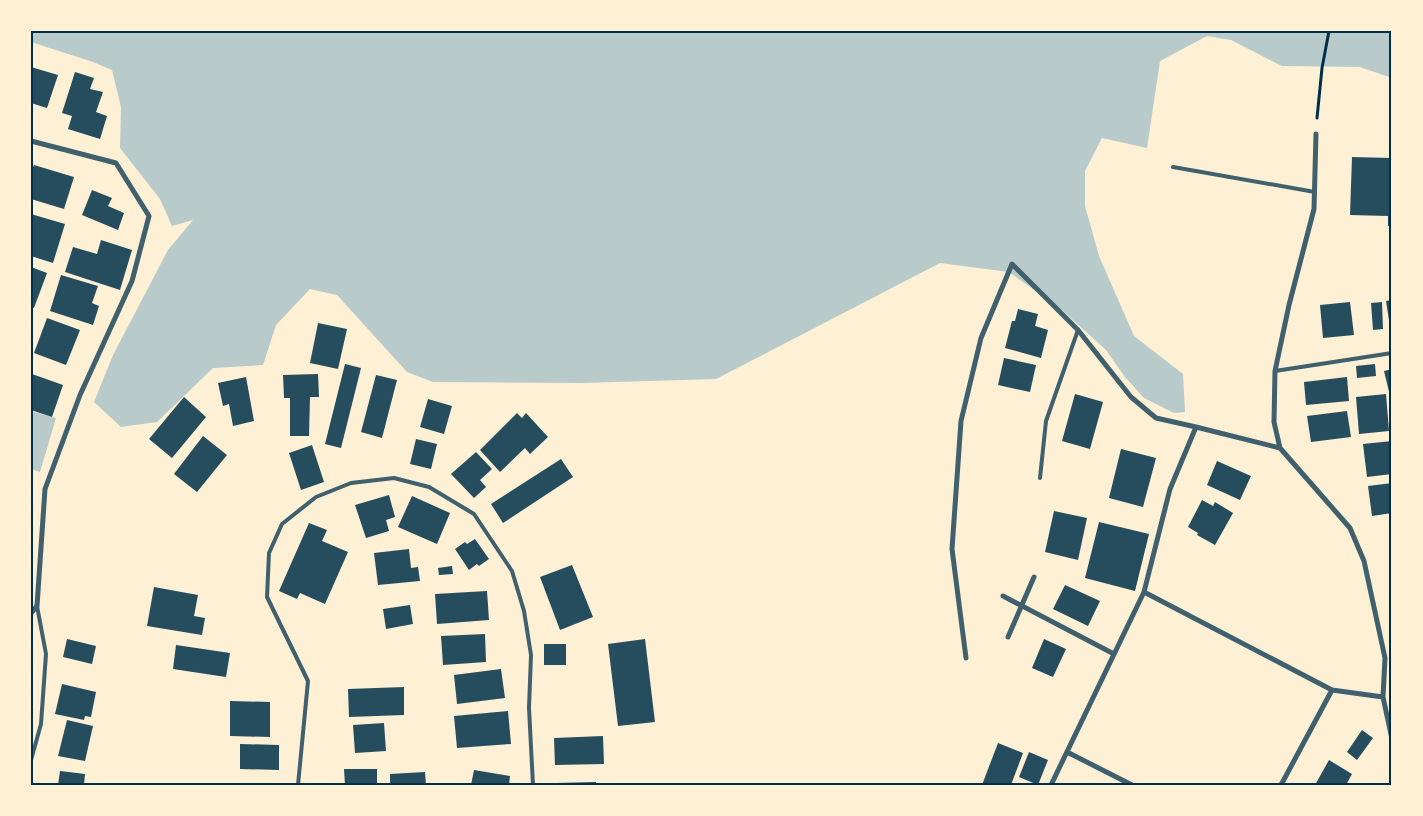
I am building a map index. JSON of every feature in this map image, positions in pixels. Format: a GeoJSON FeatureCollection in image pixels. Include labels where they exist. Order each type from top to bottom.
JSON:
{"type":"FeatureCollection","features":[{"type":"Feature","properties":{"kind":"street"},"geometry":{"type":"LineString","coordinates":[[1316,134],[1314,209],[1289,305],[1275,371],[1274,422],[1280,448],[1350,528],[1364,562],[1385,658],[1383,697],[1392,739]]}},
{"type":"Feature","properties":{"kind":"street"},"geometry":{"type":"LineString","coordinates":[[31,141],[116,163],[149,216],[132,281],[80,395],[45,489],[37,606],[31,613]]}},
{"type":"Feature","properties":{"kind":"street"},"geometry":{"type":"LineString","coordinates":[[966,658],[952,549],[961,421],[981,338],[1012,264],[1078,330],[1131,397],[1156,418],[1280,448]]}},
{"type":"Feature","properties":{"kind":"street"},"geometry":{"type":"LineString","coordinates":[[1051,785],[1144,592],[1170,489],[1196,427]]}},
{"type":"Feature","properties":{"kind":"street"},"geometry":{"type":"LineString","coordinates":[[1008,637],[1034,577]]}},
{"type":"Feature","properties":{"kind":"street"},"geometry":{"type":"LineString","coordinates":[[1144,592],[1332,690],[1383,697]]}},
{"type":"Feature","properties":{"kind":"street"},"geometry":{"type":"LineString","coordinates":[[1003,596],[1114,654]]}},
{"type":"Feature","properties":{"kind":"street"},"geometry":{"type":"LineString","coordinates":[[1281,785],[1332,690]]}},
{"type":"Feature","properties":{"kind":"street"},"geometry":{"type":"LineString","coordinates":[[1067,752],[1132,785]]}},
{"type":"Feature","properties":{"kind":"lane"},"geometry":{"type":"LineString","coordinates":[[1173,167],[1315,192]]}},
{"type":"Feature","properties":{"kind":"lane"},"geometry":{"type":"LineString","coordinates":[[1040,478],[1046,421],[1078,330]]}},
{"type":"Feature","properties":{"kind":"lane"},"geometry":{"type":"LineString","coordinates":[[1275,371],[1392,353]]}},
{"type":"Feature","properties":{"kind":"lane"},"geometry":{"type":"LineString","coordinates":[[298,785],[308,681],[267,597],[269,553],[282,524],[316,497],[351,483],[394,478],[429,487],[474,514],[512,571],[524,611],[531,655],[529,708],[533,785]]}},
{"type":"Feature","properties":{"kind":"lane"},"geometry":{"type":"LineString","coordinates":[[31,760],[40,724],[46,654],[37,606]]}},
{"type":"Feature","properties":{"kind":"path"},"geometry":{"type":"LineString","coordinates":[[1316,134],[1322,68],[1329,31]]}},
{"type":"Feature","properties":{"kind":"shaded area"},"geometry":{"type":"Polygon","coordinates":[[[31,31],[1392,31],[1392,78],[1360,67],[1282,66],[1231,40],[1207,36],[1160,61],[1147,148],[1102,138],[1085,171],[1085,206],[1099,256],[1134,336],[1183,374],[1185,412],[1174,413],[1144,398],[1125,377],[1106,350],[1063,311],[1009,272],[940,263],[716,379],[582,383],[433,382],[407,372],[337,295],[310,289],[276,325],[263,365],[213,368],[157,422],[121,427],[94,402],[113,355],[168,250],[193,220],[172,226],[160,199],[120,148],[121,107],[112,70],[31,42],[31,31]]]}},
{"type":"Feature","properties":{"kind":"shaded area"},"geometry":{"type":"Polygon","coordinates":[[[31,411],[56,418],[40,472],[31,469],[31,411]]]}},
{"type":"Feature","properties":{"kind":"building"},"geometry":{"type":"Polygon","coordinates":[[[31,67],[58,75],[47,108],[31,103],[31,67]]]}},
{"type":"Feature","properties":{"kind":"building"},"geometry":{"type":"Polygon","coordinates":[[[75,72],[94,78],[90,89],[103,92],[96,112],[107,116],[100,139],[68,129],[72,116],[62,113],[75,72]]]}},
{"type":"Feature","properties":{"kind":"building"},"geometry":{"type":"Polygon","coordinates":[[[1352,157],[1392,158],[1392,226],[1388,226],[1388,216],[1350,215],[1352,157]]]}},
{"type":"Feature","properties":{"kind":"building"},"geometry":{"type":"Polygon","coordinates":[[[34,165],[74,177],[64,209],[31,199],[31,172],[34,165]]]}},
{"type":"Feature","properties":{"kind":"building"},"geometry":{"type":"Polygon","coordinates":[[[92,190],[112,198],[108,206],[124,213],[118,230],[82,215],[92,190]]]}},
{"type":"Feature","properties":{"kind":"building"},"geometry":{"type":"Polygon","coordinates":[[[31,214],[65,224],[53,263],[31,256],[31,214]]]}},
{"type":"Feature","properties":{"kind":"building"},"geometry":{"type":"Polygon","coordinates":[[[101,240],[132,250],[120,290],[65,272],[73,247],[97,254],[101,240]]]}},
{"type":"Feature","properties":{"kind":"building"},"geometry":{"type":"Polygon","coordinates":[[[31,267],[47,273],[34,308],[31,307],[31,267]]]}},
{"type":"Feature","properties":{"kind":"building"},"geometry":{"type":"Polygon","coordinates":[[[61,275],[98,286],[92,303],[99,306],[93,325],[50,311],[61,275]]]}},
{"type":"Feature","properties":{"kind":"building"},"geometry":{"type":"Polygon","coordinates":[[[1392,300],[1392,333],[1391,333],[1386,301],[1392,300]]]}},
{"type":"Feature","properties":{"kind":"building"},"geometry":{"type":"Polygon","coordinates":[[[1350,302],[1354,335],[1323,338],[1320,305],[1350,302]]]}},
{"type":"Feature","properties":{"kind":"building"},"geometry":{"type":"Polygon","coordinates":[[[1382,302],[1383,329],[1373,330],[1371,303],[1382,302]]]}},
{"type":"Feature","properties":{"kind":"building"},"geometry":{"type":"Polygon","coordinates":[[[1018,309],[1038,314],[1035,326],[1048,330],[1041,358],[1005,348],[1012,321],[1015,321],[1018,309]]]}},
{"type":"Feature","properties":{"kind":"building"},"geometry":{"type":"Polygon","coordinates":[[[47,318],[80,330],[66,365],[34,353],[47,318]]]}},
{"type":"Feature","properties":{"kind":"building"},"geometry":{"type":"Polygon","coordinates":[[[318,323],[347,329],[338,369],[310,363],[318,323]]]}},
{"type":"Feature","properties":{"kind":"building"},"geometry":{"type":"Polygon","coordinates":[[[1004,358],[1036,365],[1030,392],[998,385],[1004,358]]]}},
{"type":"Feature","properties":{"kind":"building"},"geometry":{"type":"Polygon","coordinates":[[[345,364],[361,368],[341,448],[325,444],[345,364]]]}},
{"type":"Feature","properties":{"kind":"building"},"geometry":{"type":"Polygon","coordinates":[[[1375,364],[1376,376],[1357,378],[1356,366],[1375,364]]]}},
{"type":"Feature","properties":{"kind":"building"},"geometry":{"type":"Polygon","coordinates":[[[1392,369],[1392,400],[1391,400],[1384,371],[1392,369]]]}},
{"type":"Feature","properties":{"kind":"building"},"geometry":{"type":"Polygon","coordinates":[[[32,374],[63,385],[52,417],[31,410],[32,374]]]}},
{"type":"Feature","properties":{"kind":"building"},"geometry":{"type":"Polygon","coordinates":[[[318,374],[319,397],[310,397],[309,436],[290,436],[290,398],[284,398],[283,375],[318,374]]]}},
{"type":"Feature","properties":{"kind":"building"},"geometry":{"type":"Polygon","coordinates":[[[376,375],[397,380],[382,438],[361,432],[376,375]]]}},
{"type":"Feature","properties":{"kind":"building"},"geometry":{"type":"Polygon","coordinates":[[[246,377],[254,421],[233,426],[229,404],[223,406],[218,383],[246,377]]]}},
{"type":"Feature","properties":{"kind":"building"},"geometry":{"type":"Polygon","coordinates":[[[1347,377],[1349,401],[1306,405],[1304,382],[1347,377]]]}},
{"type":"Feature","properties":{"kind":"building"},"geometry":{"type":"Polygon","coordinates":[[[1075,394],[1103,402],[1090,449],[1062,441],[1075,394]]]}},
{"type":"Feature","properties":{"kind":"building"},"geometry":{"type":"Polygon","coordinates":[[[1386,394],[1389,431],[1359,434],[1356,397],[1386,394]]]}},
{"type":"Feature","properties":{"kind":"building"},"geometry":{"type":"Polygon","coordinates":[[[184,397],[206,417],[172,458],[149,439],[184,397]]]}},
{"type":"Feature","properties":{"kind":"building"},"geometry":{"type":"Polygon","coordinates":[[[428,399],[452,406],[444,434],[420,427],[428,399]]]}},
{"type":"Feature","properties":{"kind":"building"},"geometry":{"type":"Polygon","coordinates":[[[1347,411],[1351,437],[1311,442],[1307,416],[1347,411]]]}},
{"type":"Feature","properties":{"kind":"building"},"geometry":{"type":"Polygon","coordinates":[[[517,413],[522,418],[526,413],[548,437],[530,454],[525,448],[500,472],[480,450],[517,413]]]}},
{"type":"Feature","properties":{"kind":"building"},"geometry":{"type":"Polygon","coordinates":[[[203,436],[227,455],[197,492],[174,474],[203,436]]]}},
{"type":"Feature","properties":{"kind":"building"},"geometry":{"type":"Polygon","coordinates":[[[416,439],[437,444],[431,469],[410,464],[416,439]]]}},
{"type":"Feature","properties":{"kind":"building"},"geometry":{"type":"Polygon","coordinates":[[[1392,441],[1392,474],[1367,477],[1363,444],[1392,441]]]}},
{"type":"Feature","properties":{"kind":"building"},"geometry":{"type":"Polygon","coordinates":[[[312,445],[324,482],[301,490],[289,453],[312,445]]]}},
{"type":"Feature","properties":{"kind":"building"},"geometry":{"type":"Polygon","coordinates":[[[1121,449],[1156,458],[1143,507],[1109,498],[1121,449]]]}},
{"type":"Feature","properties":{"kind":"building"},"geometry":{"type":"Polygon","coordinates":[[[476,452],[492,469],[480,480],[486,487],[474,498],[451,474],[476,452]]]}},
{"type":"Feature","properties":{"kind":"building"},"geometry":{"type":"Polygon","coordinates":[[[561,459],[573,477],[503,523],[491,504],[561,459]]]}},
{"type":"Feature","properties":{"kind":"building"},"geometry":{"type":"Polygon","coordinates":[[[1217,461],[1251,476],[1240,500],[1207,485],[1217,461]]]}},
{"type":"Feature","properties":{"kind":"building"},"geometry":{"type":"Polygon","coordinates":[[[1392,483],[1392,513],[1372,516],[1368,486],[1392,483]]]}},
{"type":"Feature","properties":{"kind":"building"},"geometry":{"type":"Polygon","coordinates":[[[389,495],[395,517],[386,520],[389,531],[366,538],[355,505],[389,495]]]}},
{"type":"Feature","properties":{"kind":"building"},"geometry":{"type":"Polygon","coordinates":[[[412,496],[450,513],[437,544],[398,527],[412,496]]]}},
{"type":"Feature","properties":{"kind":"building"},"geometry":{"type":"Polygon","coordinates":[[[1202,500],[1213,506],[1215,502],[1233,513],[1215,545],[1197,535],[1198,533],[1188,527],[1202,500]]]}},
{"type":"Feature","properties":{"kind":"building"},"geometry":{"type":"Polygon","coordinates":[[[1054,511],[1087,518],[1078,560],[1045,552],[1054,511]]]}},
{"type":"Feature","properties":{"kind":"building"},"geometry":{"type":"Polygon","coordinates":[[[1099,522],[1149,534],[1135,591],[1085,578],[1099,522]]]}},
{"type":"Feature","properties":{"kind":"building"},"geometry":{"type":"Polygon","coordinates":[[[309,523],[327,530],[322,541],[348,552],[325,604],[300,593],[297,599],[279,591],[309,523]]]}},
{"type":"Feature","properties":{"kind":"building"},"geometry":{"type":"Polygon","coordinates":[[[475,539],[489,559],[469,570],[455,549],[465,542],[467,544],[475,539]]]}},
{"type":"Feature","properties":{"kind":"building"},"geometry":{"type":"Polygon","coordinates":[[[409,549],[411,568],[418,567],[420,581],[378,585],[374,553],[409,549]]]}},
{"type":"Feature","properties":{"kind":"building"},"geometry":{"type":"Polygon","coordinates":[[[572,565],[593,617],[560,630],[540,577],[572,565]]]}},
{"type":"Feature","properties":{"kind":"building"},"geometry":{"type":"Polygon","coordinates":[[[452,566],[453,574],[439,575],[438,568],[452,566]]]}},
{"type":"Feature","properties":{"kind":"building"},"geometry":{"type":"Polygon","coordinates":[[[1065,585],[1100,601],[1088,626],[1053,609],[1065,585]]]}},
{"type":"Feature","properties":{"kind":"building"},"geometry":{"type":"Polygon","coordinates":[[[154,587],[198,595],[194,616],[205,618],[202,635],[147,626],[154,587]]]}},
{"type":"Feature","properties":{"kind":"building"},"geometry":{"type":"Polygon","coordinates":[[[487,591],[489,620],[437,624],[435,594],[487,591]]]}},
{"type":"Feature","properties":{"kind":"building"},"geometry":{"type":"Polygon","coordinates":[[[410,605],[413,624],[386,629],[383,609],[410,605]]]}},
{"type":"Feature","properties":{"kind":"building"},"geometry":{"type":"Polygon","coordinates":[[[485,634],[486,662],[443,665],[441,636],[485,634]]]}},
{"type":"Feature","properties":{"kind":"building"},"geometry":{"type":"Polygon","coordinates":[[[67,639],[96,646],[92,664],[63,657],[67,639]]]}},
{"type":"Feature","properties":{"kind":"building"},"geometry":{"type":"Polygon","coordinates":[[[645,639],[655,722],[618,726],[608,644],[645,639]]]}},
{"type":"Feature","properties":{"kind":"building"},"geometry":{"type":"Polygon","coordinates":[[[1044,639],[1066,649],[1053,677],[1032,668],[1044,639]]]}},
{"type":"Feature","properties":{"kind":"building"},"geometry":{"type":"Polygon","coordinates":[[[544,644],[566,644],[566,665],[544,665],[544,644]]]}},
{"type":"Feature","properties":{"kind":"building"},"geometry":{"type":"Polygon","coordinates":[[[176,645],[230,653],[226,677],[173,669],[176,645]]]}},
{"type":"Feature","properties":{"kind":"building"},"geometry":{"type":"Polygon","coordinates":[[[501,669],[505,698],[457,704],[454,675],[501,669]]]}},
{"type":"Feature","properties":{"kind":"building"},"geometry":{"type":"Polygon","coordinates":[[[62,684],[96,692],[91,717],[85,716],[84,720],[55,714],[62,684]]]}},
{"type":"Feature","properties":{"kind":"building"},"geometry":{"type":"Polygon","coordinates":[[[404,687],[404,715],[349,717],[348,689],[404,687]]]}},
{"type":"Feature","properties":{"kind":"building"},"geometry":{"type":"Polygon","coordinates":[[[230,701],[270,702],[270,737],[230,736],[230,701]]]}},
{"type":"Feature","properties":{"kind":"building"},"geometry":{"type":"Polygon","coordinates":[[[508,711],[511,744],[457,748],[454,716],[508,711]]]}},
{"type":"Feature","properties":{"kind":"building"},"geometry":{"type":"Polygon","coordinates":[[[67,720],[93,726],[85,761],[58,756],[67,720]]]}},
{"type":"Feature","properties":{"kind":"building"},"geometry":{"type":"Polygon","coordinates":[[[384,723],[386,751],[355,753],[353,725],[384,723]]]}},
{"type":"Feature","properties":{"kind":"building"},"geometry":{"type":"Polygon","coordinates":[[[1362,730],[1373,738],[1357,760],[1347,752],[1362,730]]]}},
{"type":"Feature","properties":{"kind":"building"},"geometry":{"type":"Polygon","coordinates":[[[603,736],[604,764],[555,765],[554,738],[603,736]]]}},
{"type":"Feature","properties":{"kind":"building"},"geometry":{"type":"Polygon","coordinates":[[[998,743],[1023,753],[1011,785],[982,785],[998,743]]]}},
{"type":"Feature","properties":{"kind":"building"},"geometry":{"type":"Polygon","coordinates":[[[240,744],[279,745],[279,770],[240,769],[240,744]]]}},
{"type":"Feature","properties":{"kind":"building"},"geometry":{"type":"Polygon","coordinates":[[[1029,752],[1048,760],[1038,785],[1019,777],[1029,752]]]}},
{"type":"Feature","properties":{"kind":"building"},"geometry":{"type":"Polygon","coordinates":[[[1329,760],[1352,774],[1346,785],[1315,785],[1329,760]]]}},
{"type":"Feature","properties":{"kind":"building"},"geometry":{"type":"Polygon","coordinates":[[[344,769],[377,769],[377,785],[345,785],[344,769]]]}},
{"type":"Feature","properties":{"kind":"building"},"geometry":{"type":"Polygon","coordinates":[[[474,770],[510,776],[509,785],[471,785],[474,770]]]}},
{"type":"Feature","properties":{"kind":"building"},"geometry":{"type":"Polygon","coordinates":[[[60,771],[85,774],[84,785],[58,785],[60,771]]]}},
{"type":"Feature","properties":{"kind":"building"},"geometry":{"type":"Polygon","coordinates":[[[425,772],[426,785],[390,785],[390,774],[425,772]]]}},
{"type":"Feature","properties":{"kind":"building"},"geometry":{"type":"Polygon","coordinates":[[[596,782],[596,785],[556,785],[556,783],[596,782]]]}}]}
